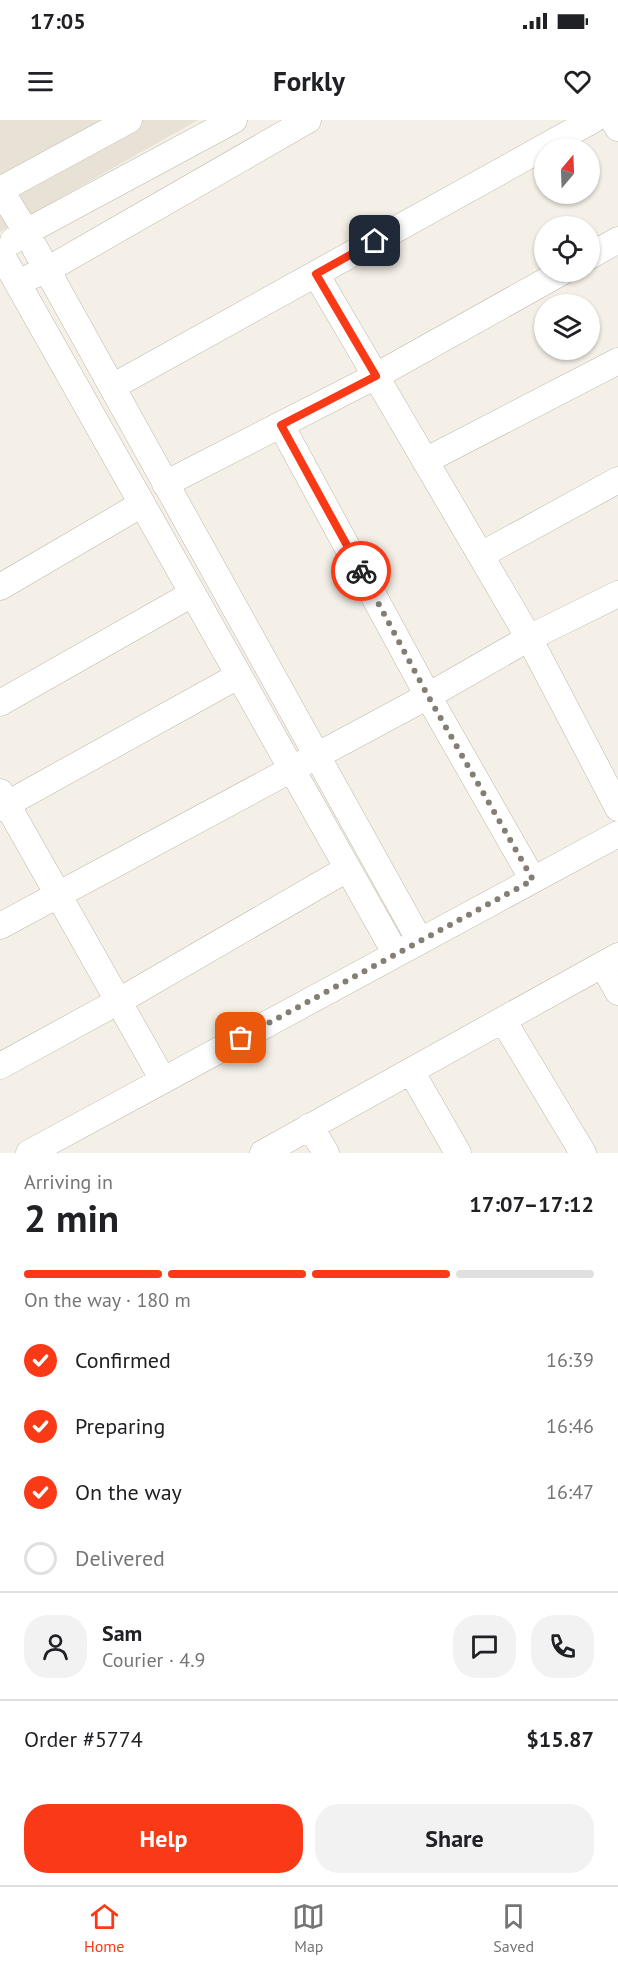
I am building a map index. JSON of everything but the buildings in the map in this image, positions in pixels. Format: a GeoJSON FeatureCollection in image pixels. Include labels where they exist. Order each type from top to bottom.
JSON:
{"type":"FeatureCollection","features":[{"type":"Feature","properties":{"kind":"street"},"geometry":{"type":"LineString","coordinates":[[129,120],[0,190],[26,232],[420,941]]}},
{"type":"Feature","properties":{"kind":"street"},"geometry":{"type":"LineString","coordinates":[[234,120],[26,232],[0,251],[8,280],[142,504],[396,954]]}},
{"type":"Feature","properties":{"kind":"street"},"geometry":{"type":"LineString","coordinates":[[8,280],[46,270],[308,120]]}},
{"type":"Feature","properties":{"kind":"street"},"geometry":{"type":"LineString","coordinates":[[112,387],[593,120]]}},
{"type":"Feature","properties":{"kind":"street"},"geometry":{"type":"LineString","coordinates":[[613,120],[618,128]]}},
{"type":"Feature","properties":{"kind":"street"},"geometry":{"type":"LineString","coordinates":[[600,250],[618,240]]}},
{"type":"Feature","properties":{"kind":"street"},"geometry":{"type":"LineString","coordinates":[[316,274],[530,638],[618,808]]}},
{"type":"Feature","properties":{"kind":"street"},"geometry":{"type":"LineString","coordinates":[[165,484],[376,376],[544,282]]}},
{"type":"Feature","properties":{"kind":"street"},"geometry":{"type":"LineString","coordinates":[[425,460],[618,361]]}},
{"type":"Feature","properties":{"kind":"street"},"geometry":{"type":"LineString","coordinates":[[281,425],[428,696],[533,880]]}},
{"type":"Feature","properties":{"kind":"street"},"geometry":{"type":"LineString","coordinates":[[481,555],[618,480]]}},
{"type":"Feature","properties":{"kind":"street"},"geometry":{"type":"LineString","coordinates":[[0,587],[142,504]]}},
{"type":"Feature","properties":{"kind":"street"},"geometry":{"type":"LineString","coordinates":[[0,703],[192,594]]}},
{"type":"Feature","properties":{"kind":"street"},"geometry":{"type":"LineString","coordinates":[[0,926],[428,696],[530,638],[618,594]]}},
{"type":"Feature","properties":{"kind":"street"},"geometry":{"type":"LineString","coordinates":[[163,1080],[59,894],[2,802],[238,676]]}},
{"type":"Feature","properties":{"kind":"street"},"geometry":{"type":"LineString","coordinates":[[29,1153],[618,834]]}},
{"type":"Feature","properties":{"kind":"street"},"geometry":{"type":"LineString","coordinates":[[0,1065],[118,1001],[347,869]]}},
{"type":"Feature","properties":{"kind":"street"},"geometry":{"type":"LineString","coordinates":[[264,1153],[610,960],[618,992]]}},
{"type":"Feature","properties":{"kind":"street"},"geometry":{"type":"LineString","coordinates":[[503,1020],[583,1153]]}},
{"type":"Feature","properties":{"kind":"street"},"geometry":{"type":"LineString","coordinates":[[411,1071],[458,1153]]}},
{"type":"Feature","properties":{"kind":"street"},"geometry":{"type":"LineString","coordinates":[[310,1126],[326,1153]]}},
{"type":"Feature","properties":{"kind":"shaded area"},"geometry":{"type":"Polygon","coordinates":[[[0,120],[198,120],[0,232],[0,120]]]}},
{"type":"Feature","properties":{"kind":"way so far"},"geometry":{"type":"LineString","coordinates":[[241,1038],[533,880],[428,696],[361,571]]}},
{"type":"Feature","properties":{"kind":"route"},"geometry":{"type":"LineString","coordinates":[[361,571],[281,425],[376,376],[316,274],[375,241]]}}]}
